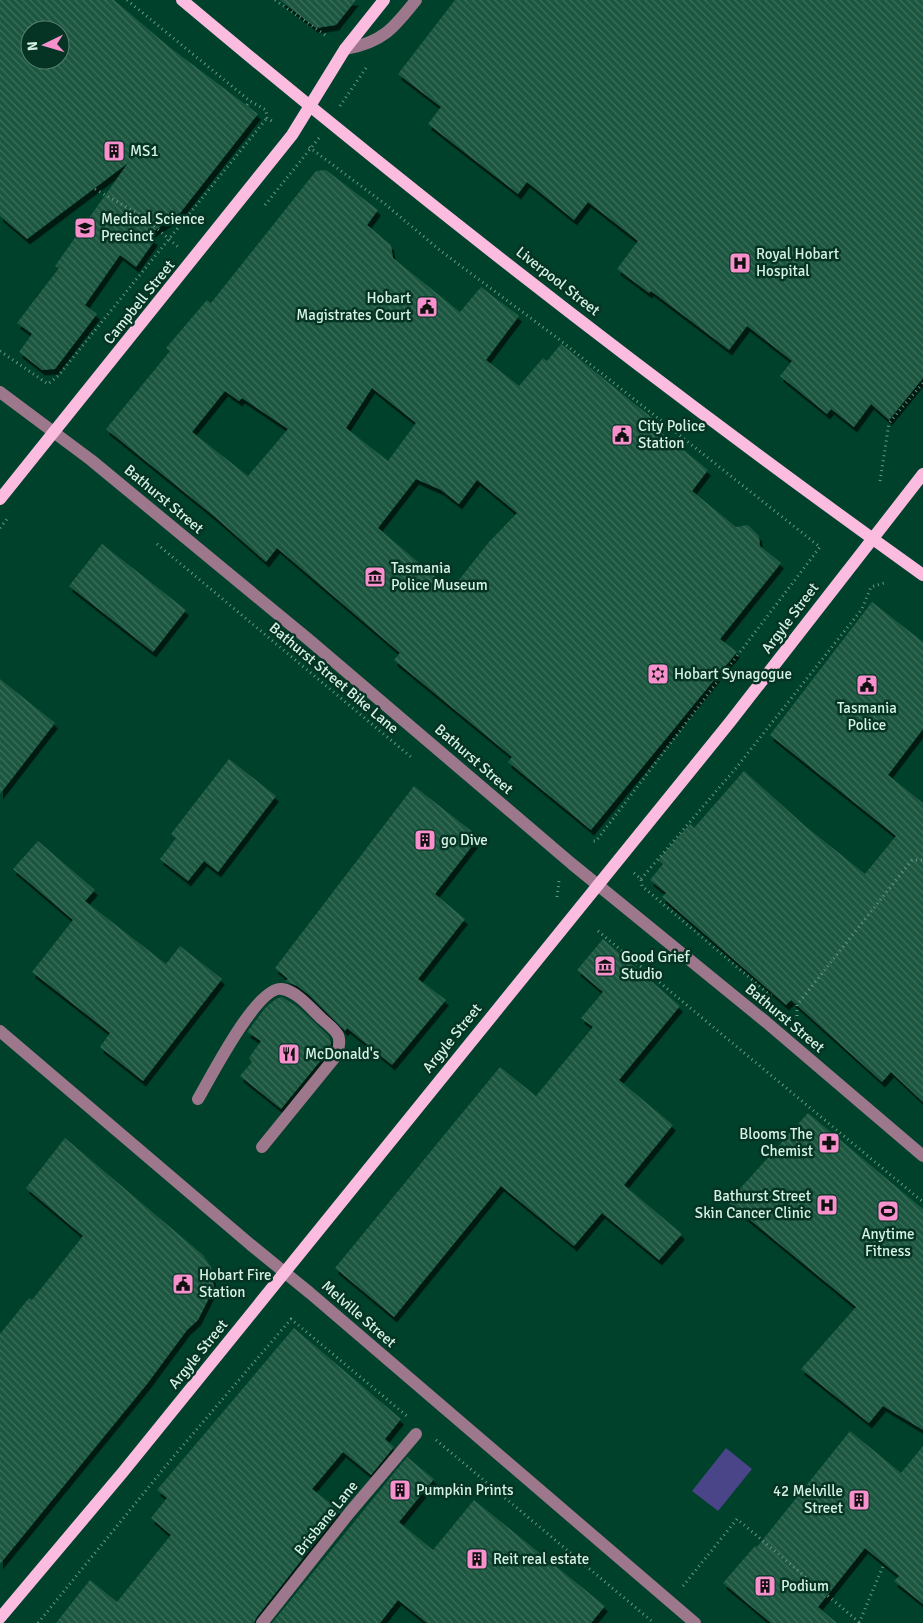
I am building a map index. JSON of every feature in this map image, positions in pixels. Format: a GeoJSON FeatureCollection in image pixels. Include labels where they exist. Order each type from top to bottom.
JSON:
{"type":"FeatureCollection","features":[{"type":"Feature","properties":{"kind":"main road","name":"Liverpool Street"},"geometry":{"type":"LineString","coordinates":[[182,0],[308,106],[696,408],[923,575]]}},
{"type":"Feature","properties":{"kind":"main road","name":"Campbell Street"},"geometry":{"type":"LineString","coordinates":[[0,499],[194,260],[292,135],[308,106],[345,49],[384,0]]}},
{"type":"Feature","properties":{"kind":"main road","name":"Argyle Street"},"geometry":{"type":"LineString","coordinates":[[0,1618],[123,1472],[730,722],[923,474]]}},
{"type":"Feature","properties":{"kind":"street"},"geometry":{"type":"LineString","coordinates":[[345,49],[374,42],[386,34],[416,0]]}},
{"type":"Feature","properties":{"kind":"street","name":"Bathurst Street"},"geometry":{"type":"LineString","coordinates":[[0,392],[55,432],[308,639],[597,886],[797,1049],[923,1156]]}},
{"type":"Feature","properties":{"kind":"street"},"geometry":{"type":"LineString","coordinates":[[198,1099],[240,1025],[270,992],[280,989],[292,993],[339,1034],[341,1045],[336,1056],[262,1147]]}},
{"type":"Feature","properties":{"kind":"street","name":"Melville Street"},"geometry":{"type":"LineString","coordinates":[[0,1031],[694,1623]]}},
{"type":"Feature","properties":{"kind":"street","name":"Brisbane Lane"},"geometry":{"type":"LineString","coordinates":[[262,1623],[350,1512],[419,1430]]}},
{"type":"Feature","properties":{"kind":"path"},"geometry":{"type":"LineString","coordinates":[[127,0],[250,101],[266,110],[268,118],[385,204],[442,252],[564,343],[820,547],[596,841],[590,841]]}},
{"type":"Feature","properties":{"kind":"path"},"geometry":{"type":"LineString","coordinates":[[275,0],[345,49]]}},
{"type":"Feature","properties":{"kind":"path"},"geometry":{"type":"LineString","coordinates":[[247,105],[250,101]]}},
{"type":"Feature","properties":{"kind":"path"},"geometry":{"type":"LineString","coordinates":[[0,351],[48,384],[58,376],[268,118]]}},
{"type":"Feature","properties":{"kind":"path"},"geometry":{"type":"LineString","coordinates":[[95,189],[144,217],[194,260]]}},
{"type":"Feature","properties":{"kind":"path"},"geometry":{"type":"LineString","coordinates":[[880,481],[889,423],[923,383]]}},
{"type":"Feature","properties":{"kind":"path","name":"Bathurst Street Bike Lane"},"geometry":{"type":"LineString","coordinates":[[155,543],[414,760]]}},
{"type":"Feature","properties":{"kind":"path"},"geometry":{"type":"LineString","coordinates":[[641,879],[736,768],[862,609],[871,587],[884,583]]}},
{"type":"Feature","properties":{"kind":"path"},"geometry":{"type":"LineString","coordinates":[[797,1049],[797,1006],[912,860],[923,860]]}},
{"type":"Feature","properties":{"kind":"path"},"geometry":{"type":"LineString","coordinates":[[551,874],[583,902]]}},
{"type":"Feature","properties":{"kind":"path"},"geometry":{"type":"LineString","coordinates":[[557,897],[559,881]]}},
{"type":"Feature","properties":{"kind":"path"},"geometry":{"type":"LineString","coordinates":[[598,931],[923,1202]]}},
{"type":"Feature","properties":{"kind":"path"},"geometry":{"type":"LineString","coordinates":[[602,935],[606,931]]}},
{"type":"Feature","properties":{"kind":"path"},"geometry":{"type":"LineString","coordinates":[[38,1623],[174,1456],[291,1319],[419,1430],[654,1623]]}},
{"type":"Feature","properties":{"kind":"path"},"geometry":{"type":"LineString","coordinates":[[670,1602],[738,1519],[859,1623],[884,1564]]}},
{"type":"Feature","properties":{"kind":"shaded area"},"geometry":{"type":"Polygon","coordinates":[[[726,1448],[752,1469],[718,1511],[692,1491],[726,1448]]]}},
{"type":"Feature","properties":{"kind":"building","name":"Medical Science Precinct"},"geometry":{"type":"Polygon","coordinates":[[[0,0],[114,0],[168,46],[258,114],[180,213],[148,235],[155,240],[136,267],[120,255],[85,305],[97,314],[55,369],[42,370],[19,352],[32,334],[17,323],[59,268],[55,266],[128,163],[27,239],[0,216],[0,0]]]}},
{"type":"Feature","properties":{"kind":"building"},"geometry":{"type":"Polygon","coordinates":[[[280,0],[356,0],[336,25],[316,28],[280,0]]]}},
{"type":"Feature","properties":{"kind":"building","name":"Royal Hobart Hospital"},"geometry":{"type":"Polygon","coordinates":[[[455,0],[923,0],[923,378],[889,420],[871,404],[854,427],[831,409],[827,414],[780,376],[792,361],[747,326],[729,350],[651,291],[649,293],[617,269],[638,241],[588,202],[574,220],[527,182],[518,194],[428,124],[441,107],[398,74],[455,0]]]}},
{"type":"Feature","properties":{"kind":"building"},"geometry":{"type":"Polygon","coordinates":[[[326,170],[378,210],[367,225],[391,245],[393,258],[460,312],[481,287],[519,316],[486,360],[519,386],[543,358],[547,361],[561,344],[657,422],[654,426],[708,470],[692,491],[736,527],[748,525],[759,536],[760,546],[781,563],[720,639],[737,652],[591,830],[508,762],[512,757],[394,660],[400,653],[277,548],[266,562],[215,517],[106,429],[170,351],[166,348],[207,300],[211,303],[316,171],[326,170]],[[372,388],[346,428],[388,461],[416,423],[372,388]],[[225,391],[192,432],[248,476],[288,429],[242,398],[239,401],[225,391]],[[416,479],[378,528],[451,590],[489,542],[517,513],[477,480],[459,504],[441,490],[416,479]]]}},
{"type":"Feature","properties":{"kind":"building"},"geometry":{"type":"Polygon","coordinates":[[[102,544],[186,610],[153,652],[69,586],[102,544]]]}},
{"type":"Feature","properties":{"kind":"building"},"geometry":{"type":"Polygon","coordinates":[[[872,602],[923,642],[923,729],[888,775],[923,803],[923,1102],[891,1072],[882,1082],[791,1000],[786,1005],[662,897],[666,893],[650,880],[663,864],[658,860],[690,824],[694,828],[744,771],[804,825],[865,874],[896,836],[770,735],[872,602]]]}},
{"type":"Feature","properties":{"kind":"building"},"geometry":{"type":"Polygon","coordinates":[[[0,679],[55,723],[0,794],[0,679]]]}},
{"type":"Feature","properties":{"kind":"building"},"geometry":{"type":"Polygon","coordinates":[[[229,759],[276,796],[218,872],[204,861],[188,881],[160,859],[176,838],[171,834],[229,759]]]}},
{"type":"Feature","properties":{"kind":"building"},"geometry":{"type":"Polygon","coordinates":[[[414,786],[479,837],[435,894],[465,919],[418,979],[446,1000],[392,1065],[347,1028],[345,1031],[309,995],[297,986],[285,981],[288,979],[275,968],[414,786]]]}},
{"type":"Feature","properties":{"kind":"building"},"geometry":{"type":"Polygon","coordinates":[[[38,841],[95,890],[85,901],[166,964],[180,946],[222,979],[143,1081],[100,1047],[110,1033],[32,972],[73,920],[13,869],[38,841]]]}},
{"type":"Feature","properties":{"kind":"building"},"geometry":{"type":"Polygon","coordinates":[[[603,939],[680,1006],[619,1080],[673,1125],[624,1185],[682,1234],[659,1260],[602,1213],[574,1246],[501,1186],[394,1317],[335,1268],[500,1067],[536,1096],[593,1027],[581,1018],[603,992],[577,970],[603,939]]]}},
{"type":"Feature","properties":{"kind":"building","name":"McDonald's"},"geometry":{"type":"Polygon","coordinates":[[[282,997],[298,1007],[329,1036],[331,1043],[330,1049],[281,1109],[240,1076],[252,1062],[249,1058],[261,1041],[247,1032],[266,1007],[282,997]]]}},
{"type":"Feature","properties":{"kind":"building"},"geometry":{"type":"Polygon","coordinates":[[[808,1113],[923,1209],[923,1430],[883,1406],[869,1423],[801,1369],[856,1307],[728,1202],[808,1113]]]}},
{"type":"Feature","properties":{"kind":"building"},"geometry":{"type":"Polygon","coordinates":[[[65,1138],[203,1255],[211,1267],[214,1288],[198,1320],[187,1330],[147,1384],[0,1564],[0,1334],[29,1298],[32,1300],[83,1236],[26,1188],[65,1138]]]}},
{"type":"Feature","properties":{"kind":"building"},"geometry":{"type":"Polygon","coordinates":[[[294,1328],[401,1419],[385,1439],[394,1447],[371,1475],[343,1452],[312,1489],[340,1511],[254,1623],[56,1623],[90,1580],[117,1602],[171,1535],[151,1518],[167,1498],[157,1490],[294,1328]]]}},
{"type":"Feature","properties":{"kind":"building","name":"42 Melville Street"},"geometry":{"type":"Polygon","coordinates":[[[850,1431],[901,1473],[923,1446],[923,1604],[894,1581],[899,1576],[865,1548],[818,1607],[837,1623],[771,1623],[723,1583],[755,1546],[757,1547],[850,1431]]]}},
{"type":"Feature","properties":{"kind":"building"},"geometry":{"type":"Polygon","coordinates":[[[407,1457],[434,1479],[399,1522],[433,1550],[474,1500],[605,1606],[591,1623],[427,1623],[398,1600],[380,1623],[272,1623],[407,1457]]]}},
{"type":"Feature","properties":{"kind":"place","name":"MS1"},"geometry":{"type":"Point","coordinates":[114,151]}},
{"type":"Feature","properties":{"kind":"place","name":"Medical Science Precinct"},"geometry":{"type":"Point","coordinates":[85,228]}},
{"type":"Feature","properties":{"kind":"place","name":"Royal Hobart Hospital"},"geometry":{"type":"Point","coordinates":[740,263]}},
{"type":"Feature","properties":{"kind":"place","name":"Hobart Magistrates Court"},"geometry":{"type":"Point","coordinates":[427,307]}},
{"type":"Feature","properties":{"kind":"place","name":"City Police Station"},"geometry":{"type":"Point","coordinates":[622,435]}},
{"type":"Feature","properties":{"kind":"place","name":"Tasmania Police Museum"},"geometry":{"type":"Point","coordinates":[375,577]}},
{"type":"Feature","properties":{"kind":"place","name":"Hobart Synagogue"},"geometry":{"type":"Point","coordinates":[658,674]}},
{"type":"Feature","properties":{"kind":"place","name":"Tasmania Police"},"geometry":{"type":"Point","coordinates":[867,685]}},
{"type":"Feature","properties":{"kind":"place","name":"go Dive"},"geometry":{"type":"Point","coordinates":[425,840]}},
{"type":"Feature","properties":{"kind":"place","name":"Good Grief Studio"},"geometry":{"type":"Point","coordinates":[605,966]}},
{"type":"Feature","properties":{"kind":"place","name":"McDonald's"},"geometry":{"type":"Point","coordinates":[289,1054]}},
{"type":"Feature","properties":{"kind":"place","name":"Blooms The Chemist"},"geometry":{"type":"Point","coordinates":[829,1143]}},
{"type":"Feature","properties":{"kind":"place","name":"Bathurst Street Skin Cancer Clinic"},"geometry":{"type":"Point","coordinates":[827,1205]}},
{"type":"Feature","properties":{"kind":"place","name":"Anytime Fitness"},"geometry":{"type":"Point","coordinates":[888,1211]}},
{"type":"Feature","properties":{"kind":"place","name":"Hobart Fire Station"},"geometry":{"type":"Point","coordinates":[183,1284]}},
{"type":"Feature","properties":{"kind":"place","name":"Pumpkin Prints"},"geometry":{"type":"Point","coordinates":[400,1490]}},
{"type":"Feature","properties":{"kind":"place","name":"42 Melville Street"},"geometry":{"type":"Point","coordinates":[859,1500]}},
{"type":"Feature","properties":{"kind":"place","name":"Reit real estate"},"geometry":{"type":"Point","coordinates":[477,1559]}},
{"type":"Feature","properties":{"kind":"place","name":"Podium"},"geometry":{"type":"Point","coordinates":[765,1586]}}]}
